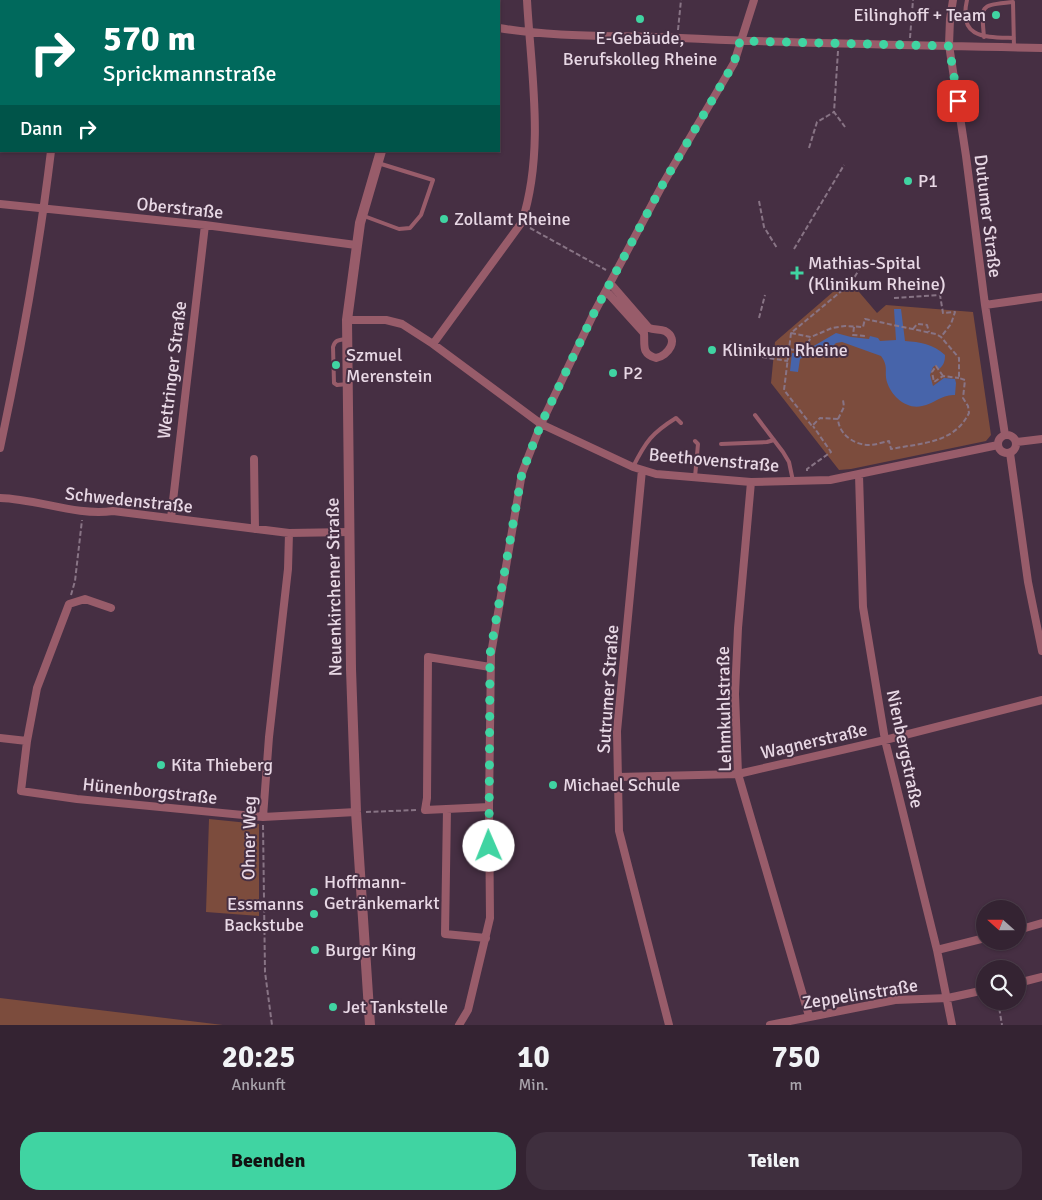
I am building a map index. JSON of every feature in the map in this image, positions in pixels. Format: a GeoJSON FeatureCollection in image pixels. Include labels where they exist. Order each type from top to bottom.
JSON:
{"type":"FeatureCollection","features":[{"type":"Feature","properties":{"kind":"street"},"geometry":{"type":"LineString","coordinates":[[433,344],[522,222],[527,205],[536,145],[527,0]]}},
{"type":"Feature","properties":{"kind":"street"},"geometry":{"type":"LineString","coordinates":[[459,1025],[468,1010],[490,918],[490,654],[522,473],[541,424],[614,275],[664,182],[734,63],[754,0]]}},
{"type":"Feature","properties":{"kind":"street","name":"Dutumer Straße"},"geometry":{"type":"LineString","coordinates":[[953,0],[949,46],[1005,434]]}},
{"type":"Feature","properties":{"kind":"street"},"geometry":{"type":"LineString","coordinates":[[500,28],[528,33],[590,36],[1042,48]]}},
{"type":"Feature","properties":{"kind":"street"},"geometry":{"type":"LineString","coordinates":[[0,448],[21,345],[44,210],[51,152]]}},
{"type":"Feature","properties":{"kind":"street","name":"Neuenkirchener Straße"},"geometry":{"type":"LineString","coordinates":[[370,1025],[356,812],[351,669],[347,320],[356,245],[362,215],[381,152]]}},
{"type":"Feature","properties":{"kind":"street","name":"Oberstraße"},"geometry":{"type":"LineString","coordinates":[[0,204],[205,225],[356,245]]}},
{"type":"Feature","properties":{"kind":"street","name":"Wettringer Straße"},"geometry":{"type":"LineString","coordinates":[[171,518],[205,225]]}},
{"type":"Feature","properties":{"kind":"street"},"geometry":{"type":"LineString","coordinates":[[606,291],[644,333],[644,349],[647,354],[656,358],[665,355],[670,349],[671,344],[668,334],[664,331],[656,331],[649,328],[610,283]]}},
{"type":"Feature","properties":{"kind":"street"},"geometry":{"type":"LineString","coordinates":[[985,305],[1042,297]]}},
{"type":"Feature","properties":{"kind":"street","name":"Beethovenstraße"},"geometry":{"type":"LineString","coordinates":[[347,320],[386,320],[402,324],[433,344],[541,424],[633,467],[656,474],[751,482],[830,480],[998,445]]}},
{"type":"Feature","properties":{"kind":"street"},"geometry":{"type":"LineString","coordinates":[[1005,434],[1014,437],[1017,442],[1015,450],[1010,453],[1002,452],[998,445],[1000,437],[1005,434]]}},
{"type":"Feature","properties":{"kind":"street"},"geometry":{"type":"LineString","coordinates":[[1017,442],[1042,439]]}},
{"type":"Feature","properties":{"kind":"street"},"geometry":{"type":"LineString","coordinates":[[1010,453],[1028,582],[1042,651]]}},
{"type":"Feature","properties":{"kind":"street"},"geometry":{"type":"LineString","coordinates":[[254,459],[255,529]]}},
{"type":"Feature","properties":{"kind":"street","name":"Sutrumer Straße"},"geometry":{"type":"LineString","coordinates":[[642,470],[617,731],[618,831],[668,1025]]}},
{"type":"Feature","properties":{"kind":"street","name":"Nienbergstraße"},"geometry":{"type":"LineString","coordinates":[[859,475],[862,607],[885,740],[948,998],[952,1025]]}},
{"type":"Feature","properties":{"kind":"street","name":"Lehmkuhlstraße"},"geometry":{"type":"LineString","coordinates":[[751,482],[738,628],[735,694],[738,774],[809,1016]]}},
{"type":"Feature","properties":{"kind":"street","name":"Schwedenstraße"},"geometry":{"type":"LineString","coordinates":[[0,498],[38,502],[51,507],[98,513],[113,511],[289,533],[349,532]]}},
{"type":"Feature","properties":{"kind":"street","name":"Ohner Weg"},"geometry":{"type":"LineString","coordinates":[[263,817],[269,737],[288,569],[289,533]]}},
{"type":"Feature","properties":{"kind":"street"},"geometry":{"type":"LineString","coordinates":[[69,604],[85,599],[111,608]]}},
{"type":"Feature","properties":{"kind":"street","name":"Hünenborgstraße"},"geometry":{"type":"LineString","coordinates":[[69,604],[37,688],[27,741],[21,791],[263,817],[356,812]]}},
{"type":"Feature","properties":{"kind":"street"},"geometry":{"type":"LineString","coordinates":[[489,807],[426,810],[428,657],[490,667]]}},
{"type":"Feature","properties":{"kind":"street","name":"Wagnerstraße"},"geometry":{"type":"LineString","coordinates":[[618,777],[738,774],[885,740],[1042,700]]}},
{"type":"Feature","properties":{"kind":"street"},"geometry":{"type":"LineString","coordinates":[[0,738],[27,741]]}},
{"type":"Feature","properties":{"kind":"street"},"geometry":{"type":"LineString","coordinates":[[447,809],[445,934],[486,938]]}},
{"type":"Feature","properties":{"kind":"street"},"geometry":{"type":"LineString","coordinates":[[1026,928],[1042,923]]}},
{"type":"Feature","properties":{"kind":"street"},"geometry":{"type":"LineString","coordinates":[[936,950],[976,940]]}},
{"type":"Feature","properties":{"kind":"street"},"geometry":{"type":"LineString","coordinates":[[1026,981],[1042,977]]}},
{"type":"Feature","properties":{"kind":"street","name":"Zeppelinstraße"},"geometry":{"type":"LineString","coordinates":[[770,1025],[895,1000],[948,998],[976,992]]}},
{"type":"Feature","properties":{"kind":"lane"},"geometry":{"type":"LineString","coordinates":[[967,0],[964,13],[966,24],[971,32],[984,37],[1014,38]]}},
{"type":"Feature","properties":{"kind":"lane"},"geometry":{"type":"LineString","coordinates":[[984,37],[983,8],[987,5],[1014,1],[1014,47]]}},
{"type":"Feature","properties":{"kind":"lane"},"geometry":{"type":"LineString","coordinates":[[362,215],[399,229],[410,228],[421,215],[433,180],[377,163]]}},
{"type":"Feature","properties":{"kind":"lane"},"geometry":{"type":"LineString","coordinates":[[755,415],[789,462],[793,481]]}},
{"type":"Feature","properties":{"kind":"lane"},"geometry":{"type":"LineString","coordinates":[[633,467],[646,443],[657,430],[676,418],[681,424]]}},
{"type":"Feature","properties":{"kind":"lane"},"geometry":{"type":"LineString","coordinates":[[695,440],[698,444],[695,478]]}},
{"type":"Feature","properties":{"kind":"lane"},"geometry":{"type":"LineString","coordinates":[[721,444],[774,440]]}},
{"type":"Feature","properties":{"kind":"path"},"geometry":{"type":"LineString","coordinates":[[678,38],[681,0]]}},
{"type":"Feature","properties":{"kind":"path"},"geometry":{"type":"LineString","coordinates":[[910,45],[913,0]]}},
{"type":"Feature","properties":{"kind":"path"},"geometry":{"type":"LineString","coordinates":[[838,44],[834,112],[845,127]]}},
{"type":"Feature","properties":{"kind":"path"},"geometry":{"type":"LineString","coordinates":[[809,148],[816,122],[834,112]]}},
{"type":"Feature","properties":{"kind":"path"},"geometry":{"type":"LineString","coordinates":[[794,249],[844,165]]}},
{"type":"Feature","properties":{"kind":"path"},"geometry":{"type":"LineString","coordinates":[[758,201],[764,226],[777,248]]}},
{"type":"Feature","properties":{"kind":"path"},"geometry":{"type":"LineString","coordinates":[[522,222],[529,228],[614,275]]}},
{"type":"Feature","properties":{"kind":"path"},"geometry":{"type":"LineString","coordinates":[[806,481],[807,469],[831,452],[784,390],[791,333],[851,283],[863,263]]}},
{"type":"Feature","properties":{"kind":"path"},"geometry":{"type":"LineString","coordinates":[[758,318],[765,295]]}},
{"type":"Feature","properties":{"kind":"path"},"geometry":{"type":"LineString","coordinates":[[894,298],[940,295],[943,313],[955,312],[951,324],[941,337]]}},
{"type":"Feature","properties":{"kind":"path"},"geometry":{"type":"LineString","coordinates":[[791,333],[811,337],[832,328],[863,327],[865,319],[929,332],[941,337],[959,358],[959,378]]}},
{"type":"Feature","properties":{"kind":"path"},"geometry":{"type":"LineString","coordinates":[[914,329],[917,324],[923,323],[927,325],[929,332]]}},
{"type":"Feature","properties":{"kind":"path"},"geometry":{"type":"LineString","coordinates":[[854,327],[853,335],[865,336]]}},
{"type":"Feature","properties":{"kind":"path"},"geometry":{"type":"LineString","coordinates":[[789,350],[799,351],[806,347],[811,337]]}},
{"type":"Feature","properties":{"kind":"path"},"geometry":{"type":"LineString","coordinates":[[762,357],[788,360]]}},
{"type":"Feature","properties":{"kind":"path"},"geometry":{"type":"LineString","coordinates":[[843,400],[844,406],[838,420],[841,430],[848,438],[859,444],[872,446],[889,440],[891,449],[945,438],[960,426],[969,413],[968,406],[963,398],[965,380],[943,376],[934,382],[932,372],[936,366],[943,376]]}},
{"type":"Feature","properties":{"kind":"path"},"geometry":{"type":"LineString","coordinates":[[812,426],[820,418],[826,417],[838,420]]}},
{"type":"Feature","properties":{"kind":"path"},"geometry":{"type":"LineString","coordinates":[[69,604],[75,581],[83,511]]}},
{"type":"Feature","properties":{"kind":"path"},"geometry":{"type":"LineString","coordinates":[[369,812],[426,810]]}},
{"type":"Feature","properties":{"kind":"path","name":"Ohner Weg"},"geometry":{"type":"LineString","coordinates":[[263,817],[265,972],[272,1025]]}},
{"type":"Feature","properties":{"kind":"path"},"geometry":{"type":"LineString","coordinates":[[1000,1010],[1002,1025]]}},
{"type":"Feature","properties":{"kind":"shaded area"},"geometry":{"type":"Polygon","coordinates":[[[848,279],[877,313],[886,305],[973,312],[991,435],[986,441],[839,470],[771,383],[775,342],[848,279]]]}},
{"type":"Feature","properties":{"kind":"shaded area"},"geometry":{"type":"Polygon","coordinates":[[[209,819],[259,824],[259,916],[206,912],[209,819]]]}},
{"type":"Feature","properties":{"kind":"shaded area"},"geometry":{"type":"Polygon","coordinates":[[[0,998],[223,1025],[0,1025],[0,998]]]}},
{"type":"Feature","properties":{"kind":"water"},"geometry":{"type":"Polygon","coordinates":[[[894,309],[901,309],[905,341],[926,344],[936,348],[945,355],[942,366],[939,369],[936,365],[933,367],[930,375],[933,386],[944,378],[955,379],[955,395],[946,396],[922,406],[916,407],[905,404],[896,397],[889,387],[885,363],[881,356],[842,342],[836,343],[830,349],[821,349],[800,359],[798,372],[790,371],[792,353],[800,354],[836,333],[869,339],[870,336],[878,338],[880,341],[896,340],[894,309]]]}},
{"type":"Feature","properties":{"kind":"place","name":"Eilinghoff + Team"},"geometry":{"type":"Point","coordinates":[996,15]}},
{"type":"Feature","properties":{"kind":"place","name":"E-Gebäude, Berufskolleg Rheine"},"geometry":{"type":"Point","coordinates":[640,19]}},
{"type":"Feature","properties":{"kind":"place","name":"P1"},"geometry":{"type":"Point","coordinates":[908,181]}},
{"type":"Feature","properties":{"kind":"place","name":"Zollamt Rheine"},"geometry":{"type":"Point","coordinates":[444,219]}},
{"type":"Feature","properties":{"kind":"place","name":"Mathias-Spital (Klinikum Rheine)"},"geometry":{"type":"Point","coordinates":[797,273]}},
{"type":"Feature","properties":{"kind":"place","name":"Klinikum Rheine"},"geometry":{"type":"Point","coordinates":[712,350]}},
{"type":"Feature","properties":{"kind":"place","name":"Szmuel Merenstein"},"geometry":{"type":"Point","coordinates":[336,365]}},
{"type":"Feature","properties":{"kind":"place","name":"P2"},"geometry":{"type":"Point","coordinates":[613,373]}},
{"type":"Feature","properties":{"kind":"place","name":"Kita Thieberg"},"geometry":{"type":"Point","coordinates":[161,765]}},
{"type":"Feature","properties":{"kind":"place","name":"Michael Schule"},"geometry":{"type":"Point","coordinates":[553,785]}},
{"type":"Feature","properties":{"kind":"place","name":"Hoffmann- Getränkemarkt"},"geometry":{"type":"Point","coordinates":[314,892]}},
{"type":"Feature","properties":{"kind":"place","name":"Essmanns Backstube"},"geometry":{"type":"Point","coordinates":[314,914]}},
{"type":"Feature","properties":{"kind":"place","name":"Burger King"},"geometry":{"type":"Point","coordinates":[315,950]}},
{"type":"Feature","properties":{"kind":"place","name":"Jet Tankstelle"},"geometry":{"type":"Point","coordinates":[333,1007]}},
{"type":"Feature","properties":{"kind":"route"},"geometry":{"type":"LineString","coordinates":[[489,846],[490,654],[522,473],[541,424],[594,313],[664,182],[734,63],[740,41],[949,46],[958,101]]}}]}
